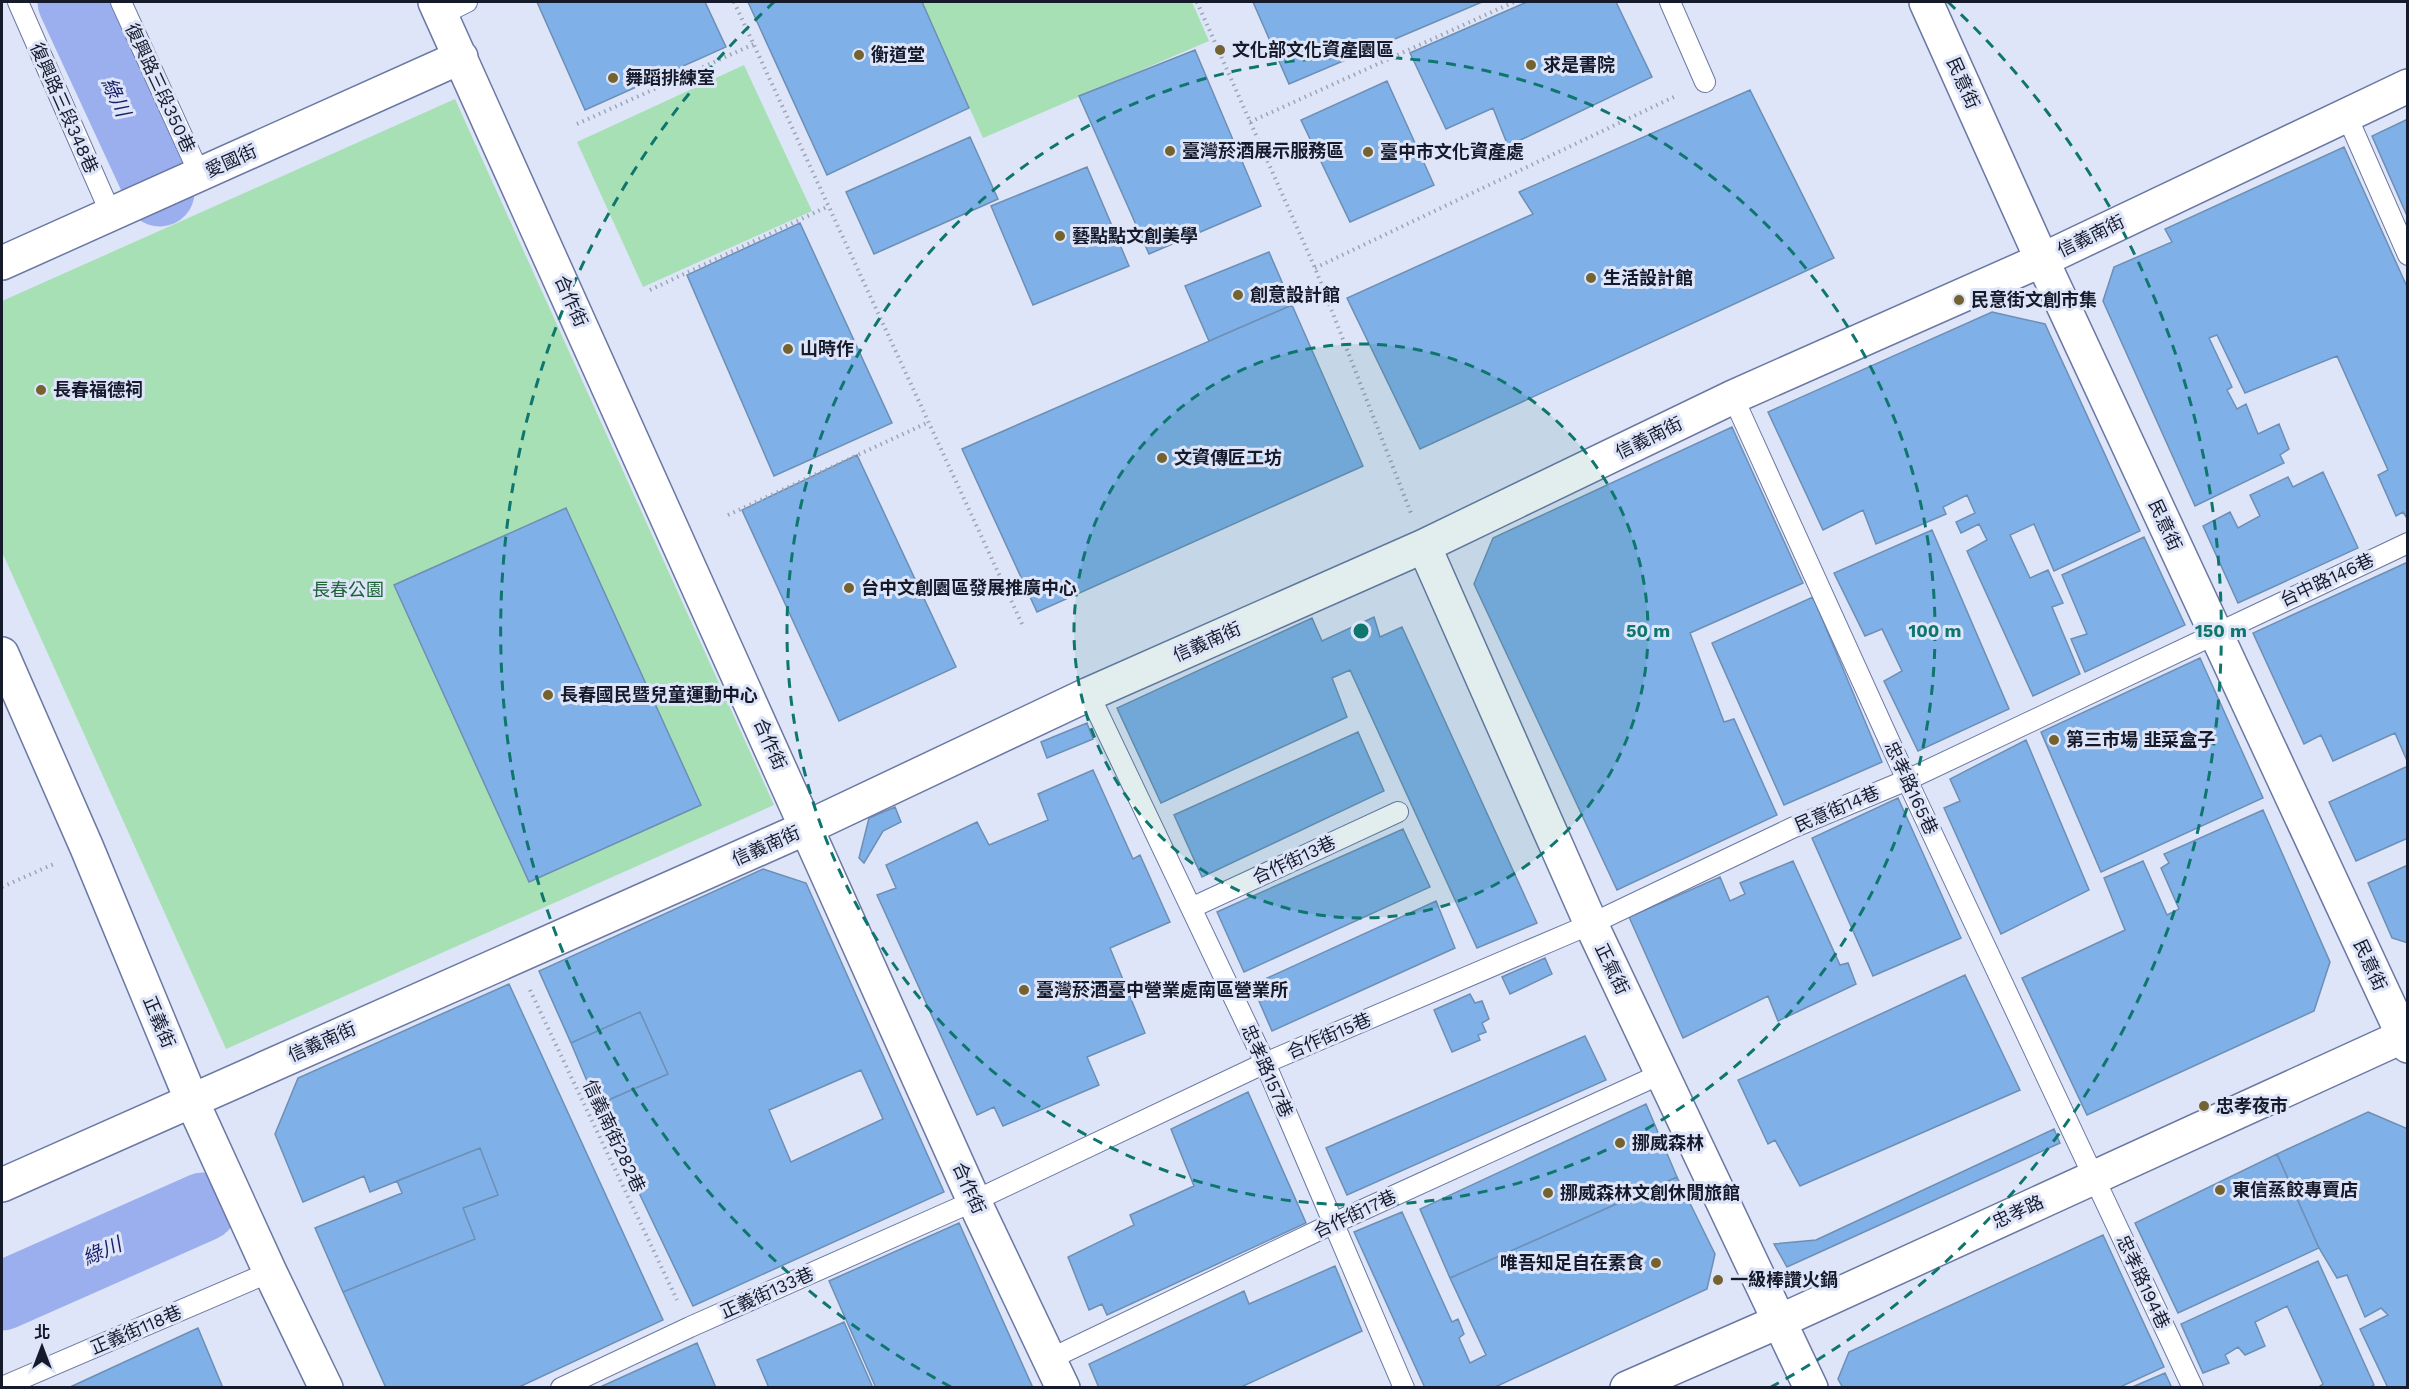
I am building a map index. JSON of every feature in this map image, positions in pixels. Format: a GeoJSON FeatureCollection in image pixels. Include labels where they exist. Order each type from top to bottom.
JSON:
{"type":"FeatureCollection","features":[{"type":"Feature","properties":{"kind":"street","name":"民意街"},"geometry":{"type":"LineString","coordinates":[[1926,2],[2214,632],[2406,1039]]}},
{"type":"Feature","properties":{"kind":"street","name":"合作街"},"geometry":{"type":"LineString","coordinates":[[447,6],[461,57],[974,1201],[1063,1388]]}},
{"type":"Feature","properties":{"kind":"street","name":"愛國街"},"geometry":{"type":"LineString","coordinates":[[2,263],[461,57]]}},
{"type":"Feature","properties":{"kind":"street","name":"信義南街"},"geometry":{"type":"LineString","coordinates":[[2,1185],[191,1099],[808,828],[1089,694],[1424,546],[1733,397],[2042,260],[2408,86]]}},
{"type":"Feature","properties":{"kind":"street","name":"正氣街"},"geometry":{"type":"LineString","coordinates":[[1424,546],[1591,924],[1811,1388]]}},
{"type":"Feature","properties":{"kind":"street","name":"正義街"},"geometry":{"type":"LineString","coordinates":[[2,654],[87,848],[191,1099],[326,1388]]}},
{"type":"Feature","properties":{"kind":"street","name":"忠孝路"},"geometry":{"type":"LineString","coordinates":[[1627,1388],[2406,1039]]}},
{"type":"Feature","properties":{"kind":"lane","name":"復興路三段348巷"},"geometry":{"type":"LineString","coordinates":[[18,2],[111,214]]}},
{"type":"Feature","properties":{"kind":"lane","name":"復興路三段350巷"},"geometry":{"type":"LineString","coordinates":[[120,2],[200,175]]}},
{"type":"Feature","properties":{"kind":"lane"},"geometry":{"type":"LineString","coordinates":[[1670,2],[1706,82]]}},
{"type":"Feature","properties":{"kind":"lane"},"geometry":{"type":"LineString","coordinates":[[2346,114],[2408,255]]}},
{"type":"Feature","properties":{"kind":"lane","name":"忠孝路165巷"},"geometry":{"type":"LineString","coordinates":[[1733,397],[1907,780],[2094,1177]]}},
{"type":"Feature","properties":{"kind":"lane","name":"台中路146巷"},"geometry":{"type":"LineString","coordinates":[[2214,632],[2408,543]]}},
{"type":"Feature","properties":{"kind":"lane","name":"民意街14巷"},"geometry":{"type":"LineString","coordinates":[[1591,924],[1792,828],[1907,780],[2214,632]]}},
{"type":"Feature","properties":{"kind":"lane","name":"忠孝路157巷"},"geometry":{"type":"LineString","coordinates":[[1089,694],[1265,1063],[1404,1388]]}},
{"type":"Feature","properties":{"kind":"lane","name":"合作街13巷"},"geometry":{"type":"LineString","coordinates":[[1191,908],[1398,812]]}},
{"type":"Feature","properties":{"kind":"lane","name":"合作街15巷"},"geometry":{"type":"LineString","coordinates":[[974,1201],[1265,1063],[1591,924]]}},
{"type":"Feature","properties":{"kind":"lane","name":"合作街17巷"},"geometry":{"type":"LineString","coordinates":[[1050,1359],[1334,1223],[1663,1073]]}},
{"type":"Feature","properties":{"kind":"lane","name":"忠孝路194巷"},"geometry":{"type":"LineString","coordinates":[[2094,1177],[2193,1388]]}},
{"type":"Feature","properties":{"kind":"lane","name":"正義街133巷"},"geometry":{"type":"LineString","coordinates":[[561,1388],[690,1327],[974,1201]]}},
{"type":"Feature","properties":{"kind":"lane","name":"正義街118巷"},"geometry":{"type":"LineString","coordinates":[[2,1387],[270,1272]]}},
{"type":"Feature","properties":{"kind":"path"},"geometry":{"type":"LineString","coordinates":[[734,2],[1022,624]]}},
{"type":"Feature","properties":{"kind":"path"},"geometry":{"type":"LineString","coordinates":[[1197,2],[1315,268],[1424,546]]}},
{"type":"Feature","properties":{"kind":"path"},"geometry":{"type":"LineString","coordinates":[[1250,122],[1514,2]]}},
{"type":"Feature","properties":{"kind":"path"},"geometry":{"type":"LineString","coordinates":[[577,124],[754,44]]}},
{"type":"Feature","properties":{"kind":"path"},"geometry":{"type":"LineString","coordinates":[[1315,268],[1706,82]]}},
{"type":"Feature","properties":{"kind":"path"},"geometry":{"type":"LineString","coordinates":[[650,290],[829,206]]}},
{"type":"Feature","properties":{"kind":"path"},"geometry":{"type":"LineString","coordinates":[[728,515],[929,422]]}},
{"type":"Feature","properties":{"kind":"path"},"geometry":{"type":"LineString","coordinates":[[2,887],[87,848]]}},
{"type":"Feature","properties":{"kind":"path","name":"信義南街282巷"},"geometry":{"type":"LineString","coordinates":[[514,956],[690,1327]]}},
{"type":"Feature","properties":{"kind":"green space"},"geometry":{"type":"Polygon","coordinates":[[[922,2],[1192,2],[1209,41],[983,138],[922,2]]]}},
{"type":"Feature","properties":{"kind":"green space"},"geometry":{"type":"Polygon","coordinates":[[[744,65],[812,211],[643,287],[577,142],[744,65]]]}},
{"type":"Feature","properties":{"kind":"green space","name":"長春公園"},"geometry":{"type":"Polygon","coordinates":[[[455,99],[774,805],[226,1049],[2,552],[2,301],[455,99]]]}},
{"type":"Feature","properties":{"kind":"building","name":"舞蹈排練室"},"geometry":{"type":"Polygon","coordinates":[[[537,2],[705,2],[726,47],[585,110],[537,2]]]}},
{"type":"Feature","properties":{"kind":"building","name":"衡道堂"},"geometry":{"type":"Polygon","coordinates":[[[748,2],[922,2],[969,108],[827,175],[748,2]]]}},
{"type":"Feature","properties":{"kind":"building"},"geometry":{"type":"Polygon","coordinates":[[[1253,2],[1482,2],[1289,84],[1253,2]]]}},
{"type":"Feature","properties":{"kind":"building","name":"求是書院"},"geometry":{"type":"Polygon","coordinates":[[[1527,2],[1616,2],[1652,77],[1508,146],[1493,108],[1446,129],[1410,53],[1527,2]]]}},
{"type":"Feature","properties":{"kind":"building","name":"臺灣菸酒展示服務區"},"geometry":{"type":"Polygon","coordinates":[[[1195,50],[1261,206],[1149,254],[1079,96],[1195,50]]]}},
{"type":"Feature","properties":{"kind":"building","name":"臺中市文化資產處"},"geometry":{"type":"Polygon","coordinates":[[[1387,81],[1434,185],[1350,222],[1301,120],[1387,81]]]}},
{"type":"Feature","properties":{"kind":"building","name":"生活設計館"},"geometry":{"type":"Polygon","coordinates":[[[1750,90],[1834,258],[1420,449],[1347,298],[1533,214],[1519,192],[1750,90]]]}},
{"type":"Feature","properties":{"kind":"building"},"geometry":{"type":"Polygon","coordinates":[[[2408,119],[2408,218],[2372,136],[2408,119]]]}},
{"type":"Feature","properties":{"kind":"building"},"geometry":{"type":"Polygon","coordinates":[[[970,137],[998,199],[874,254],[846,192],[970,137]]]}},
{"type":"Feature","properties":{"kind":"building"},"geometry":{"type":"Polygon","coordinates":[[[2344,147],[2408,289],[2408,520],[2403,512],[2396,516],[2378,475],[2388,470],[2337,356],[2245,393],[2217,335],[2209,338],[2232,387],[2227,390],[2237,409],[2246,404],[2258,434],[2279,424],[2289,449],[2280,455],[2284,463],[2195,506],[2103,301],[2114,267],[2172,242],[2165,229],[2344,147]]]}},
{"type":"Feature","properties":{"kind":"building","name":"藝點點文創美學"},"geometry":{"type":"Polygon","coordinates":[[[1087,167],[1129,266],[1033,305],[991,206],[1087,167]]]}},
{"type":"Feature","properties":{"kind":"building","name":"山時作"},"geometry":{"type":"Polygon","coordinates":[[[800,223],[892,423],[774,476],[687,275],[800,223]]]}},
{"type":"Feature","properties":{"kind":"building","name":"創意設計館"},"geometry":{"type":"Polygon","coordinates":[[[1269,252],[1292,305],[1209,341],[1185,286],[1269,252]]]}},
{"type":"Feature","properties":{"kind":"building","name":"文資傳匠工坊"},"geometry":{"type":"Polygon","coordinates":[[[1292,305],[1363,466],[1037,612],[962,449],[1292,305]]]}},
{"type":"Feature","properties":{"kind":"building"},"geometry":{"type":"Polygon","coordinates":[[[1992,312],[2045,324],[2140,531],[2054,571],[2034,524],[2010,535],[2030,578],[2048,570],[2063,603],[2052,607],[2080,674],[2033,696],[1967,551],[1987,540],[1979,524],[1961,533],[1956,522],[1975,513],[1967,495],[1943,507],[1946,514],[1876,544],[1863,510],[1823,530],[1768,412],[1992,312]]]}},
{"type":"Feature","properties":{"kind":"building"},"geometry":{"type":"Polygon","coordinates":[[[1732,427],[1803,583],[1690,633],[1724,722],[1734,719],[1777,815],[1617,890],[1474,584],[1493,538],[1732,427]]]}},
{"type":"Feature","properties":{"kind":"building","name":"台中文創園區發展推廣中心"},"geometry":{"type":"Polygon","coordinates":[[[857,455],[956,667],[839,721],[742,510],[857,455]]]}},
{"type":"Feature","properties":{"kind":"building"},"geometry":{"type":"Polygon","coordinates":[[[2323,472],[2358,548],[2238,603],[2203,526],[2230,512],[2238,528],[2260,516],[2250,495],[2288,477],[2293,487],[2323,472]]]}},
{"type":"Feature","properties":{"kind":"building","name":"長春國民暨兒童運動中心"},"geometry":{"type":"Polygon","coordinates":[[[566,508],[701,805],[529,882],[394,585],[566,508]]]}},
{"type":"Feature","properties":{"kind":"building"},"geometry":{"type":"Polygon","coordinates":[[[1932,530],[2009,709],[1918,751],[1884,681],[1902,671],[1882,629],[1865,636],[1834,573],[1932,530]]]}},
{"type":"Feature","properties":{"kind":"building"},"geometry":{"type":"Polygon","coordinates":[[[2144,537],[2185,625],[2085,672],[2071,639],[2087,634],[2062,575],[2144,537]]]}},
{"type":"Feature","properties":{"kind":"building"},"geometry":{"type":"Polygon","coordinates":[[[2408,562],[2408,763],[2395,733],[2333,761],[2321,735],[2304,744],[2253,633],[2408,562]]]}},
{"type":"Feature","properties":{"kind":"building"},"geometry":{"type":"Polygon","coordinates":[[[1813,597],[1882,762],[1784,805],[1712,643],[1813,597]]]}},
{"type":"Feature","properties":{"kind":"building"},"geometry":{"type":"Polygon","coordinates":[[[1374,617],[1380,637],[1402,627],[1537,923],[1477,948],[1350,670],[1332,678],[1347,717],[1161,803],[1117,708],[1312,618],[1322,641],[1374,617]]]}},
{"type":"Feature","properties":{"kind":"building"},"geometry":{"type":"Polygon","coordinates":[[[2200,658],[2263,798],[2101,872],[2041,732],[2200,658]]]}},
{"type":"Feature","properties":{"kind":"building"},"geometry":{"type":"Polygon","coordinates":[[[1087,723],[1093,739],[1047,758],[1041,742],[1087,723]]]}},
{"type":"Feature","properties":{"kind":"building"},"geometry":{"type":"Polygon","coordinates":[[[1358,732],[1384,791],[1202,877],[1174,815],[1358,732]]]}},
{"type":"Feature","properties":{"kind":"building"},"geometry":{"type":"Polygon","coordinates":[[[2026,740],[2089,890],[2001,934],[1944,808],[1960,801],[1950,779],[2026,740]]]}},
{"type":"Feature","properties":{"kind":"building"},"geometry":{"type":"Polygon","coordinates":[[[2408,766],[2408,838],[2356,861],[2329,802],[2408,766]]]}},
{"type":"Feature","properties":{"kind":"building","name":"臺灣菸酒臺中營業處南區營業所"},"geometry":{"type":"Polygon","coordinates":[[[1093,770],[1133,859],[1140,855],[1170,922],[1110,948],[1145,1033],[1087,1057],[1099,1085],[1003,1126],[994,1107],[977,1115],[877,895],[896,888],[886,865],[977,822],[989,845],[1048,820],[1038,794],[1093,770]]]}},
{"type":"Feature","properties":{"kind":"building"},"geometry":{"type":"Polygon","coordinates":[[[1898,798],[1961,938],[1873,976],[1812,838],[1898,798]]]}},
{"type":"Feature","properties":{"kind":"building"},"geometry":{"type":"Polygon","coordinates":[[[895,807],[901,822],[883,831],[864,863],[859,858],[869,818],[895,807]]]}},
{"type":"Feature","properties":{"kind":"building"},"geometry":{"type":"Polygon","coordinates":[[[2263,810],[2330,962],[2314,1011],[2087,1115],[2022,978],[2125,930],[2104,878],[2143,861],[2167,915],[2179,909],[2161,868],[2169,863],[2164,854],[2263,810]]]}},
{"type":"Feature","properties":{"kind":"building"},"geometry":{"type":"Polygon","coordinates":[[[1403,829],[1430,887],[1244,972],[1217,912],[1403,829]]]}},
{"type":"Feature","properties":{"kind":"building"},"geometry":{"type":"Polygon","coordinates":[[[1793,861],[1840,965],[1848,963],[1856,984],[1778,1021],[1768,996],[1683,1038],[1629,917],[1720,877],[1730,901],[1745,894],[1740,883],[1793,861]]]}},
{"type":"Feature","properties":{"kind":"building"},"geometry":{"type":"Polygon","coordinates":[[[2408,865],[2408,943],[2392,938],[2368,883],[2408,865]]]}},
{"type":"Feature","properties":{"kind":"building"},"geometry":{"type":"Polygon","coordinates":[[[763,869],[806,883],[944,1192],[693,1306],[597,1105],[668,1074],[640,1012],[571,1043],[539,971],[763,869]],[[861,1070],[769,1110],[791,1162],[883,1119],[861,1070]]]}},
{"type":"Feature","properties":{"kind":"building"},"geometry":{"type":"Polygon","coordinates":[[[1436,901],[1455,948],[1272,1031],[1252,985],[1436,901]]]}},
{"type":"Feature","properties":{"kind":"building"},"geometry":{"type":"Polygon","coordinates":[[[1545,958],[1552,974],[1510,994],[1502,977],[1545,958]]]}},
{"type":"Feature","properties":{"kind":"building"},"geometry":{"type":"Polygon","coordinates":[[[1965,975],[2020,1090],[1800,1186],[1775,1140],[1768,1144],[1738,1080],[1965,975]]]}},
{"type":"Feature","properties":{"kind":"building"},"geometry":{"type":"Polygon","coordinates":[[[509,984],[663,1320],[517,1388],[386,1388],[343,1292],[475,1239],[463,1208],[498,1195],[480,1148],[370,1192],[364,1176],[303,1202],[275,1134],[298,1078],[509,984]]]}},
{"type":"Feature","properties":{"kind":"building"},"geometry":{"type":"Polygon","coordinates":[[[1470,994],[1475,1003],[1482,1001],[1489,1019],[1482,1023],[1486,1032],[1478,1035],[1480,1040],[1452,1052],[1434,1010],[1470,994]]]}},
{"type":"Feature","properties":{"kind":"building"},"geometry":{"type":"Polygon","coordinates":[[[640,1012],[668,1074],[597,1105],[571,1043],[640,1012]]]}},
{"type":"Feature","properties":{"kind":"building"},"geometry":{"type":"Polygon","coordinates":[[[1585,1036],[1606,1080],[1347,1195],[1326,1148],[1585,1036]]]}},
{"type":"Feature","properties":{"kind":"building"},"geometry":{"type":"Polygon","coordinates":[[[1248,1092],[1306,1223],[1107,1315],[1102,1304],[1089,1310],[1068,1257],[1134,1225],[1130,1215],[1194,1186],[1171,1129],[1248,1092]]]}},
{"type":"Feature","properties":{"kind":"building","name":"挪威森林文創休閒旅館"},"geometry":{"type":"Polygon","coordinates":[[[1646,1104],[1677,1177],[1450,1278],[1420,1209],[1646,1104]]]}},
{"type":"Feature","properties":{"kind":"building"},"geometry":{"type":"Polygon","coordinates":[[[2368,1112],[2408,1129],[2408,1388],[2388,1388],[2360,1329],[2388,1315],[2381,1308],[2365,1317],[2347,1275],[2337,1278],[2319,1248],[2277,1154],[2368,1112]]]}},
{"type":"Feature","properties":{"kind":"building"},"geometry":{"type":"Polygon","coordinates":[[[2054,1129],[2060,1143],[1787,1267],[1774,1244],[1816,1240],[2054,1129]]]}},
{"type":"Feature","properties":{"kind":"building"},"geometry":{"type":"Polygon","coordinates":[[[480,1148],[498,1195],[463,1208],[475,1239],[343,1292],[315,1228],[402,1193],[397,1181],[480,1148]]]}},
{"type":"Feature","properties":{"kind":"building"},"geometry":{"type":"Polygon","coordinates":[[[2277,1154],[2319,1248],[2178,1313],[2135,1223],[2277,1154]]]}},
{"type":"Feature","properties":{"kind":"building"},"geometry":{"type":"Polygon","coordinates":[[[1677,1177],[1715,1254],[1707,1289],[1493,1388],[1425,1388],[1354,1232],[1402,1212],[1452,1322],[1458,1319],[1464,1334],[1459,1338],[1470,1363],[1486,1355],[1450,1278],[1677,1177]]]}},
{"type":"Feature","properties":{"kind":"building"},"geometry":{"type":"Polygon","coordinates":[[[959,1223],[1033,1388],[876,1388],[829,1281],[959,1223]]]}},
{"type":"Feature","properties":{"kind":"building"},"geometry":{"type":"Polygon","coordinates":[[[2103,1235],[2164,1367],[2118,1388],[1843,1388],[1838,1379],[1849,1352],[2103,1235]]]}},
{"type":"Feature","properties":{"kind":"building"},"geometry":{"type":"Polygon","coordinates":[[[2318,1261],[2374,1385],[2369,1388],[2317,1388],[2323,1384],[2287,1306],[2255,1322],[2265,1346],[2245,1355],[2238,1347],[2225,1355],[2229,1363],[2203,1373],[2181,1324],[2318,1261]]]}},
{"type":"Feature","properties":{"kind":"building"},"geometry":{"type":"Polygon","coordinates":[[[1335,1266],[1362,1331],[1239,1388],[1099,1388],[1089,1364],[1244,1291],[1249,1304],[1335,1266]]]}},
{"type":"Feature","properties":{"kind":"building"},"geometry":{"type":"Polygon","coordinates":[[[844,1322],[873,1388],[769,1388],[757,1360],[844,1322]]]}},
{"type":"Feature","properties":{"kind":"building"},"geometry":{"type":"Polygon","coordinates":[[[198,1328],[223,1388],[68,1388],[198,1328]]]}},
{"type":"Feature","properties":{"kind":"building"},"geometry":{"type":"Polygon","coordinates":[[[697,1343],[716,1388],[598,1388],[697,1343]]]}},
{"type":"Feature","properties":{"kind":"building"},"geometry":{"type":"Polygon","coordinates":[[[2165,1373],[2172,1388],[2130,1388],[2165,1373]]]}},
{"type":"Feature","properties":{"kind":"waterway","name":"綠川"},"geometry":{"type":"LineString","coordinates":[[72,2],[160,192]]}},
{"type":"Feature","properties":{"kind":"waterway","name":"綠川"},"geometry":{"type":"LineString","coordinates":[[2,1296],[203,1207]]}},
{"type":"Feature","properties":{"kind":"place","name":"文化部文化資產園區"},"geometry":{"type":"Point","coordinates":[1220,50]}},
{"type":"Feature","properties":{"kind":"place","name":"衡道堂"},"geometry":{"type":"Point","coordinates":[859,55]}},
{"type":"Feature","properties":{"kind":"place","name":"求是書院"},"geometry":{"type":"Point","coordinates":[1531,65]}},
{"type":"Feature","properties":{"kind":"place","name":"舞蹈排練室"},"geometry":{"type":"Point","coordinates":[613,78]}},
{"type":"Feature","properties":{"kind":"place","name":"臺灣菸酒展示服務區"},"geometry":{"type":"Point","coordinates":[1170,151]}},
{"type":"Feature","properties":{"kind":"place","name":"臺中市文化資產處"},"geometry":{"type":"Point","coordinates":[1368,152]}},
{"type":"Feature","properties":{"kind":"place","name":"藝點點文創美學"},"geometry":{"type":"Point","coordinates":[1060,236]}},
{"type":"Feature","properties":{"kind":"place","name":"生活設計館"},"geometry":{"type":"Point","coordinates":[1591,278]}},
{"type":"Feature","properties":{"kind":"place","name":"創意設計館"},"geometry":{"type":"Point","coordinates":[1238,295]}},
{"type":"Feature","properties":{"kind":"place","name":"民意街文創市集"},"geometry":{"type":"Point","coordinates":[1959,300]}},
{"type":"Feature","properties":{"kind":"place","name":"山時作"},"geometry":{"type":"Point","coordinates":[788,349]}},
{"type":"Feature","properties":{"kind":"place","name":"長春福德祠"},"geometry":{"type":"Point","coordinates":[41,390]}},
{"type":"Feature","properties":{"kind":"place","name":"文資傳匠工坊"},"geometry":{"type":"Point","coordinates":[1162,458]}},
{"type":"Feature","properties":{"kind":"place","name":"台中文創園區發展推廣中心"},"geometry":{"type":"Point","coordinates":[849,588]}},
{"type":"Feature","properties":{"kind":"place","name":"長春國民暨兒童運動中心"},"geometry":{"type":"Point","coordinates":[548,695]}},
{"type":"Feature","properties":{"kind":"place","name":"第三市場 韭菜盒子"},"geometry":{"type":"Point","coordinates":[2054,740]}},
{"type":"Feature","properties":{"kind":"place","name":"臺灣菸酒臺中營業處南區營業所"},"geometry":{"type":"Point","coordinates":[1024,990]}},
{"type":"Feature","properties":{"kind":"place","name":"忠孝夜市"},"geometry":{"type":"Point","coordinates":[2204,1106]}},
{"type":"Feature","properties":{"kind":"place","name":"挪威森林"},"geometry":{"type":"Point","coordinates":[1620,1143]}},
{"type":"Feature","properties":{"kind":"place","name":"東信蒸餃專賣店"},"geometry":{"type":"Point","coordinates":[2220,1190]}},
{"type":"Feature","properties":{"kind":"place","name":"挪威森林文創休閒旅館"},"geometry":{"type":"Point","coordinates":[1548,1193]}},
{"type":"Feature","properties":{"kind":"place","name":"唯吾知足自在素食"},"geometry":{"type":"Point","coordinates":[1656,1263]}},
{"type":"Feature","properties":{"kind":"place","name":"一級棒讚火鍋"},"geometry":{"type":"Point","coordinates":[1718,1280]}}]}
